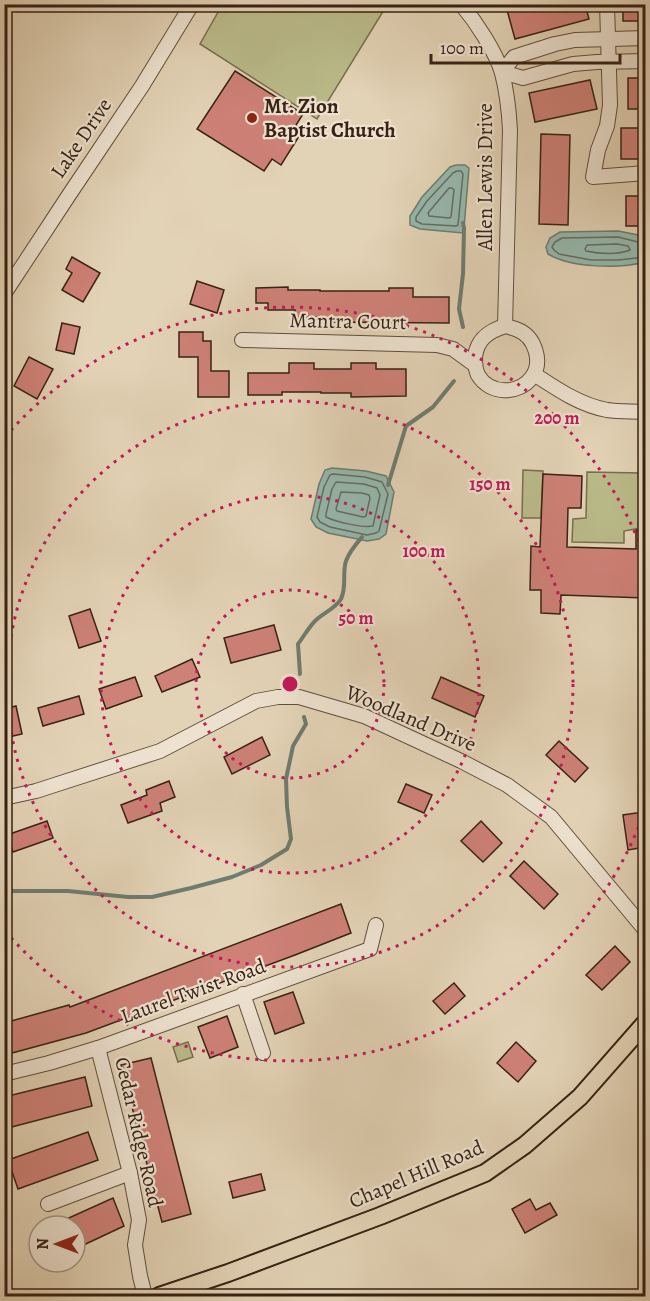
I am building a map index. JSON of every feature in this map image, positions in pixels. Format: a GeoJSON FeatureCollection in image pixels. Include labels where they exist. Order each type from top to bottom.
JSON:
{"type":"FeatureCollection","features":[{"type":"Feature","properties":{"kind":"main road","name":"Chapel Hill Road"},"geometry":{"type":"LineString","coordinates":[[159,1296],[228,1273],[380,1216],[485,1173],[525,1145],[580,1097],[645,1022]]}},
{"type":"Feature","properties":{"kind":"street","name":"Lake Drive"},"geometry":{"type":"LineString","coordinates":[[4,294],[142,86],[192,4]]}},
{"type":"Feature","properties":{"kind":"street","name":"Allen Lewis Drive"},"geometry":{"type":"LineString","coordinates":[[461,4],[484,36],[502,72],[508,101],[510,130],[505,326]]}},
{"type":"Feature","properties":{"kind":"street"},"geometry":{"type":"LineString","coordinates":[[607,4],[610,105],[607,126],[598,150],[593,177],[645,173]]}},
{"type":"Feature","properties":{"kind":"street"},"geometry":{"type":"LineString","coordinates":[[645,38],[607,50],[573,64],[523,78],[502,72],[514,57],[575,40],[607,50],[645,61]]}},
{"type":"Feature","properties":{"kind":"street"},"geometry":{"type":"LineString","coordinates":[[505,326],[519,330],[528,336],[536,350],[537,360],[534,374],[526,384],[514,390],[501,391],[486,383],[478,375],[475,365],[478,344],[490,332],[505,326]]}},
{"type":"Feature","properties":{"kind":"street","name":"Mantra Court"},"geometry":{"type":"LineString","coordinates":[[242,340],[437,345],[453,349],[475,365]]}},
{"type":"Feature","properties":{"kind":"street","name":"Mantra Court"},"geometry":{"type":"LineString","coordinates":[[453,349],[478,344]]}},
{"type":"Feature","properties":{"kind":"street"},"geometry":{"type":"LineString","coordinates":[[534,374],[568,395],[596,407],[645,412]]}},
{"type":"Feature","properties":{"kind":"street","name":"Woodland Drive"},"geometry":{"type":"LineString","coordinates":[[4,798],[36,791],[160,751],[256,701],[278,697],[299,697],[364,716],[462,760],[507,785],[551,817],[645,930]]}},
{"type":"Feature","properties":{"kind":"street","name":"Laurel Twist Road"},"geometry":{"type":"LineString","coordinates":[[4,1074],[98,1048],[370,949],[376,925]]}},
{"type":"Feature","properties":{"kind":"street"},"geometry":{"type":"LineString","coordinates":[[243,994],[263,1053]]}},
{"type":"Feature","properties":{"kind":"street","name":"Cedar Ridge Road"},"geometry":{"type":"LineString","coordinates":[[98,1048],[130,1173],[139,1220],[135,1245],[145,1296]]}},
{"type":"Feature","properties":{"kind":"street"},"geometry":{"type":"LineString","coordinates":[[48,1204],[130,1173]]}},
{"type":"Feature","properties":{"kind":"green space"},"geometry":{"type":"Polygon","coordinates":[[[222,5],[387,5],[317,119],[200,44],[222,5]]]}},
{"type":"Feature","properties":{"kind":"green space"},"geometry":{"type":"Polygon","coordinates":[[[523,470],[543,471],[541,518],[522,518],[523,470]]]}},
{"type":"Feature","properties":{"kind":"green space"},"geometry":{"type":"Polygon","coordinates":[[[587,472],[642,473],[640,528],[624,531],[624,543],[572,542],[573,519],[586,518],[587,472]]]}},
{"type":"Feature","properties":{"kind":"green space"},"geometry":{"type":"Polygon","coordinates":[[[188,1042],[193,1057],[178,1062],[173,1047],[188,1042]]]}},
{"type":"Feature","properties":{"kind":"water"},"geometry":{"type":"Polygon","coordinates":[[[465,165],[469,168],[463,233],[420,229],[410,225],[410,216],[422,197],[450,167],[465,165]]]}},
{"type":"Feature","properties":{"kind":"water"},"geometry":{"type":"Polygon","coordinates":[[[618,231],[638,235],[645,240],[645,262],[622,266],[582,265],[548,254],[546,247],[550,238],[560,232],[618,231]]]}},
{"type":"Feature","properties":{"kind":"water"},"geometry":{"type":"Polygon","coordinates":[[[332,468],[366,471],[386,476],[394,492],[386,534],[379,539],[367,541],[328,533],[316,527],[311,519],[319,484],[325,470],[332,468]]]}},
{"type":"Feature","properties":{"kind":"building"},"geometry":{"type":"Polygon","coordinates":[[[527,4],[585,4],[589,19],[515,39],[507,10],[527,4]]]}},
{"type":"Feature","properties":{"kind":"building"},"geometry":{"type":"Polygon","coordinates":[[[623,4],[645,4],[645,21],[623,21],[623,4]]]}},
{"type":"Feature","properties":{"kind":"building","name":"Mt. Zion Baptist Church"},"geometry":{"type":"Polygon","coordinates":[[[235,71],[303,114],[296,125],[303,130],[281,165],[272,159],[264,171],[197,129],[235,71]]]}},
{"type":"Feature","properties":{"kind":"building"},"geometry":{"type":"Polygon","coordinates":[[[628,78],[645,78],[645,109],[628,109],[628,78]]]}},
{"type":"Feature","properties":{"kind":"building"},"geometry":{"type":"Polygon","coordinates":[[[590,80],[597,109],[535,122],[529,93],[590,80]]]}},
{"type":"Feature","properties":{"kind":"building"},"geometry":{"type":"Polygon","coordinates":[[[621,128],[645,128],[645,159],[621,159],[621,128]]]}},
{"type":"Feature","properties":{"kind":"building"},"geometry":{"type":"Polygon","coordinates":[[[541,134],[570,135],[568,225],[539,224],[541,134]]]}},
{"type":"Feature","properties":{"kind":"building"},"geometry":{"type":"Polygon","coordinates":[[[626,196],[645,196],[645,226],[626,226],[626,196]]]}},
{"type":"Feature","properties":{"kind":"building"},"geometry":{"type":"Polygon","coordinates":[[[72,257],[100,273],[83,302],[62,290],[72,273],[66,269],[72,257]]]}},
{"type":"Feature","properties":{"kind":"building"},"geometry":{"type":"Polygon","coordinates":[[[197,281],[224,290],[217,313],[190,304],[197,281]]]}},
{"type":"Feature","properties":{"kind":"building"},"geometry":{"type":"Polygon","coordinates":[[[288,287],[288,290],[320,291],[389,291],[389,288],[413,288],[413,297],[449,297],[449,323],[325,322],[325,317],[295,317],[295,310],[268,310],[268,303],[256,303],[256,288],[288,287]]]}},
{"type":"Feature","properties":{"kind":"building"},"geometry":{"type":"Polygon","coordinates":[[[62,323],[80,327],[74,354],[56,350],[62,323]]]}},
{"type":"Feature","properties":{"kind":"building"},"geometry":{"type":"Polygon","coordinates":[[[179,332],[203,332],[203,341],[211,341],[211,371],[229,371],[229,397],[198,397],[198,357],[179,357],[179,332]]]}},
{"type":"Feature","properties":{"kind":"building"},"geometry":{"type":"Polygon","coordinates":[[[29,357],[53,369],[37,399],[14,386],[29,357]]]}},
{"type":"Feature","properties":{"kind":"building"},"geometry":{"type":"Polygon","coordinates":[[[289,363],[314,363],[314,369],[351,369],[351,363],[376,363],[376,369],[406,369],[406,396],[351,397],[351,393],[321,392],[248,395],[248,373],[289,373],[289,363]]]}},
{"type":"Feature","properties":{"kind":"building"},"geometry":{"type":"Polygon","coordinates":[[[543,474],[582,476],[581,508],[568,508],[567,547],[636,549],[636,530],[645,531],[645,598],[561,595],[560,614],[541,613],[541,590],[530,590],[531,546],[540,547],[543,474]]]}},
{"type":"Feature","properties":{"kind":"building"},"geometry":{"type":"Polygon","coordinates":[[[90,609],[101,641],[79,648],[69,616],[90,609]]]}},
{"type":"Feature","properties":{"kind":"building"},"geometry":{"type":"Polygon","coordinates":[[[274,625],[281,650],[231,663],[224,638],[274,625]]]}},
{"type":"Feature","properties":{"kind":"building"},"geometry":{"type":"Polygon","coordinates":[[[192,659],[200,677],[162,692],[155,676],[192,659]]]}},
{"type":"Feature","properties":{"kind":"building"},"geometry":{"type":"Polygon","coordinates":[[[135,677],[142,696],[106,709],[99,689],[135,677]]]}},
{"type":"Feature","properties":{"kind":"building"},"geometry":{"type":"Polygon","coordinates":[[[441,677],[484,696],[475,717],[432,698],[441,677]]]}},
{"type":"Feature","properties":{"kind":"building"},"geometry":{"type":"Polygon","coordinates":[[[79,696],[84,714],[43,726],[38,708],[79,696]]]}},
{"type":"Feature","properties":{"kind":"building"},"geometry":{"type":"Polygon","coordinates":[[[16,706],[22,734],[4,738],[4,709],[16,706]]]}},
{"type":"Feature","properties":{"kind":"building"},"geometry":{"type":"Polygon","coordinates":[[[262,737],[270,755],[232,774],[224,757],[262,737]]]}},
{"type":"Feature","properties":{"kind":"building"},"geometry":{"type":"Polygon","coordinates":[[[559,741],[588,768],[575,782],[546,755],[559,741]]]}},
{"type":"Feature","properties":{"kind":"building"},"geometry":{"type":"Polygon","coordinates":[[[169,781],[175,797],[160,803],[162,811],[128,823],[121,805],[147,795],[146,790],[169,781]]]}},
{"type":"Feature","properties":{"kind":"building"},"geometry":{"type":"Polygon","coordinates":[[[406,784],[432,795],[424,813],[398,802],[406,784]]]}},
{"type":"Feature","properties":{"kind":"building"},"geometry":{"type":"Polygon","coordinates":[[[643,812],[645,847],[628,850],[623,815],[643,812]]]}},
{"type":"Feature","properties":{"kind":"building"},"geometry":{"type":"Polygon","coordinates":[[[47,821],[53,838],[13,852],[7,835],[47,821]]]}},
{"type":"Feature","properties":{"kind":"building"},"geometry":{"type":"Polygon","coordinates":[[[481,821],[502,843],[483,862],[461,841],[481,821]]]}},
{"type":"Feature","properties":{"kind":"building"},"geometry":{"type":"Polygon","coordinates":[[[524,861],[558,894],[544,909],[510,876],[524,861]]]}},
{"type":"Feature","properties":{"kind":"building"},"geometry":{"type":"Polygon","coordinates":[[[341,904],[351,933],[86,1033],[12,1053],[4,1023],[69,1005],[70,1007],[341,904]]]}},
{"type":"Feature","properties":{"kind":"building"},"geometry":{"type":"Polygon","coordinates":[[[615,946],[630,962],[602,990],[586,975],[615,946]]]}},
{"type":"Feature","properties":{"kind":"building"},"geometry":{"type":"Polygon","coordinates":[[[454,983],[465,996],[445,1014],[433,1001],[454,983]]]}},
{"type":"Feature","properties":{"kind":"building"},"geometry":{"type":"Polygon","coordinates":[[[293,992],[304,1023],[275,1034],[264,1002],[293,992]]]}},
{"type":"Feature","properties":{"kind":"building"},"geometry":{"type":"Polygon","coordinates":[[[227,1016],[238,1047],[210,1058],[198,1027],[227,1016]]]}},
{"type":"Feature","properties":{"kind":"building"},"geometry":{"type":"Polygon","coordinates":[[[516,1042],[536,1061],[518,1082],[497,1063],[516,1042]]]}},
{"type":"Feature","properties":{"kind":"building"},"geometry":{"type":"Polygon","coordinates":[[[151,1058],[191,1214],[162,1222],[121,1065],[151,1058]]]}},
{"type":"Feature","properties":{"kind":"building"},"geometry":{"type":"Polygon","coordinates":[[[85,1077],[92,1106],[4,1129],[4,1097],[85,1077]]]}},
{"type":"Feature","properties":{"kind":"building"},"geometry":{"type":"Polygon","coordinates":[[[88,1132],[98,1160],[18,1189],[8,1160],[88,1132]]]}},
{"type":"Feature","properties":{"kind":"building"},"geometry":{"type":"Polygon","coordinates":[[[261,1174],[265,1190],[233,1198],[229,1182],[261,1174]]]}},
{"type":"Feature","properties":{"kind":"building"},"geometry":{"type":"Polygon","coordinates":[[[113,1198],[124,1226],[87,1243],[87,1214],[78,1214],[113,1198]]]}},
{"type":"Feature","properties":{"kind":"building"},"geometry":{"type":"Polygon","coordinates":[[[530,1199],[536,1210],[550,1203],[557,1215],[525,1233],[512,1209],[530,1199]]]}},
{"type":"Feature","properties":{"kind":"waterway"},"geometry":{"type":"LineString","coordinates":[[463,223],[463,274],[459,309],[463,327]]}},
{"type":"Feature","properties":{"kind":"waterway"},"geometry":{"type":"LineString","coordinates":[[388,485],[406,426],[433,407],[454,381]]}},
{"type":"Feature","properties":{"kind":"waterway"},"geometry":{"type":"LineString","coordinates":[[300,674],[298,644],[315,621],[336,606],[341,599],[344,590],[346,561],[362,537]]}},
{"type":"Feature","properties":{"kind":"waterway"},"geometry":{"type":"LineString","coordinates":[[4,891],[68,891],[152,897],[232,877],[261,865],[287,849],[291,839],[286,779],[293,746],[306,724],[304,717]]}},
{"type":"Feature","properties":{"kind":"place","name":"Mt. Zion Baptist Church"},"geometry":{"type":"Point","coordinates":[252,118]}}]}
